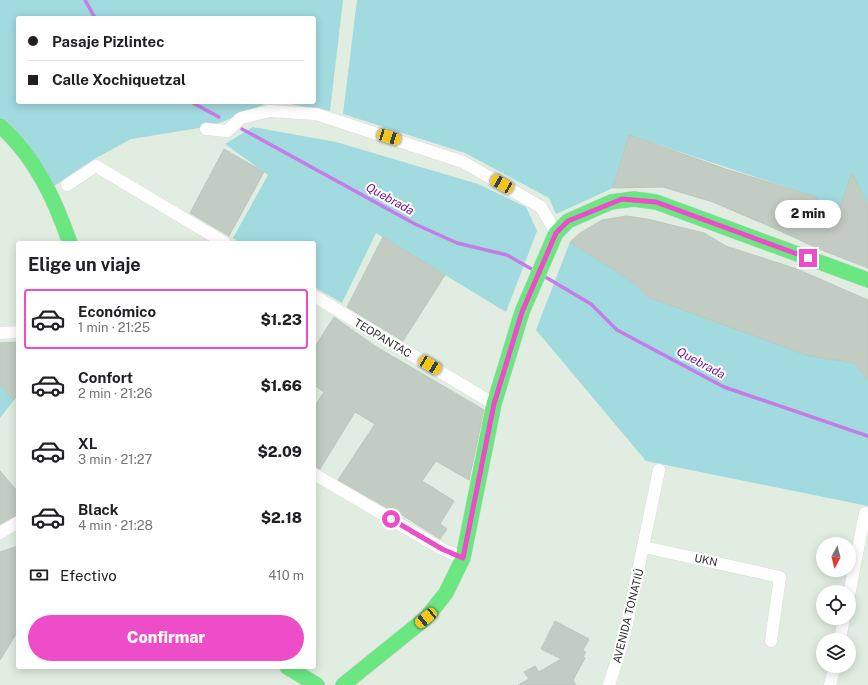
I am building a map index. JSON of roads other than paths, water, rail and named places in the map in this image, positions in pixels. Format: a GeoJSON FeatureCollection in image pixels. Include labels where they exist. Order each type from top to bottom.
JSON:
{"type":"FeatureCollection","features":[{"type":"Feature","properties":{"kind":"main road"},"geometry":{"type":"LineString","coordinates":[[0,128],[5,143],[42,200],[59,241]]}},
{"type":"Feature","properties":{"kind":"main road"},"geometry":{"type":"LineString","coordinates":[[0,128],[13,137],[41,178],[57,206],[69,241]]}},
{"type":"Feature","properties":{"kind":"main road"},"geometry":{"type":"LineString","coordinates":[[343,685],[426,618],[446,593],[463,558],[494,404],[522,312],[556,233],[568,221],[611,202],[634,199],[656,202],[868,280]]}},
{"type":"Feature","properties":{"kind":"main road"},"geometry":{"type":"LineString","coordinates":[[290,669],[317,685]]}},
{"type":"Feature","properties":{"kind":"street"},"geometry":{"type":"LineString","coordinates":[[206,129],[227,131],[241,118],[269,111],[316,114],[463,162],[541,206],[556,233]]}},
{"type":"Feature","properties":{"kind":"street"},"geometry":{"type":"LineString","coordinates":[[67,185],[96,166],[222,241]]}},
{"type":"Feature","properties":{"kind":"street","name":"TEOPANTAC"},"geometry":{"type":"LineString","coordinates":[[316,297],[494,404]]}},
{"type":"Feature","properties":{"kind":"street"},"geometry":{"type":"LineString","coordinates":[[0,333],[16,332]]}},
{"type":"Feature","properties":{"kind":"street"},"geometry":{"type":"LineString","coordinates":[[644,547],[659,470]]}},
{"type":"Feature","properties":{"kind":"street"},"geometry":{"type":"LineString","coordinates":[[316,475],[442,549],[463,558]]}},
{"type":"Feature","properties":{"kind":"street"},"geometry":{"type":"LineString","coordinates":[[851,585],[866,513]]}},
{"type":"Feature","properties":{"kind":"street"},"geometry":{"type":"LineString","coordinates":[[0,533],[16,523]]}},
{"type":"Feature","properties":{"kind":"street","name":"UKN"},"geometry":{"type":"LineString","coordinates":[[644,547],[780,577],[771,641]]}},
{"type":"Feature","properties":{"kind":"street","name":"AVENIDA TONATIÚ"},"geometry":{"type":"LineString","coordinates":[[609,685],[624,638],[644,547]]}},
{"type":"Feature","properties":{"kind":"street"},"geometry":{"type":"LineString","coordinates":[[830,685],[833,673]]}},
{"type":"Feature","properties":{"kind":"waterway","name":"Quebrada"},"geometry":{"type":"LineString","coordinates":[[85,0],[94,16]]}},
{"type":"Feature","properties":{"kind":"waterway","name":"Quebrada"},"geometry":{"type":"LineString","coordinates":[[195,104],[219,117]]}},
{"type":"Feature","properties":{"kind":"waterway","name":"Quebrada"},"geometry":{"type":"LineString","coordinates":[[242,129],[415,224],[457,243],[507,255],[535,271]]}},
{"type":"Feature","properties":{"kind":"waterway","name":"Quebrada"},"geometry":{"type":"LineString","coordinates":[[542,275],[591,304],[617,330],[724,387],[868,436]]}}]}
